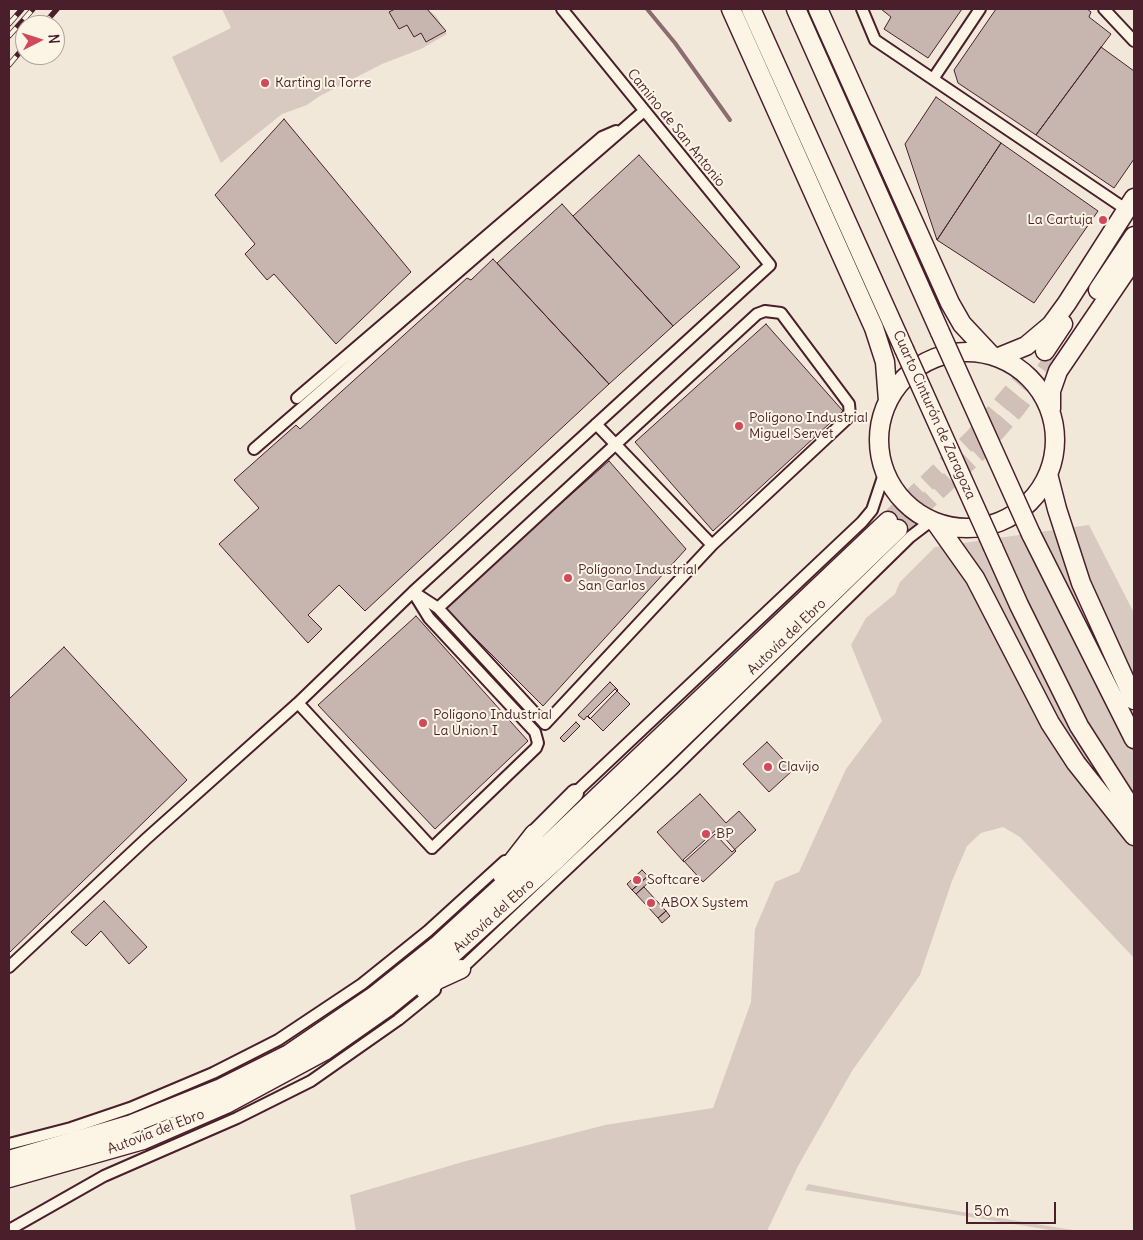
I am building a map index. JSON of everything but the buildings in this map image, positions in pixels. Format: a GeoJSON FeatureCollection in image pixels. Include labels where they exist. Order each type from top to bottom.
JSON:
{"type":"FeatureCollection","features":[{"type":"Feature","properties":{"kind":"highway"},"geometry":{"type":"LineString","coordinates":[[731,9],[874,328],[885,362],[888,401]]}},
{"type":"Feature","properties":{"kind":"highway","name":"Cuarto Cinturón de Zaragoza"},"geometry":{"type":"LineString","coordinates":[[751,9],[1019,605],[1079,726],[1134,812]]}},
{"type":"Feature","properties":{"kind":"highway"},"geometry":{"type":"LineString","coordinates":[[796,9],[1031,534],[1134,739]]}},
{"type":"Feature","properties":{"kind":"highway"},"geometry":{"type":"LineString","coordinates":[[818,9],[950,303],[962,324],[995,356]]}},
{"type":"Feature","properties":{"kind":"highway"},"geometry":{"type":"LineString","coordinates":[[995,356],[1026,346],[1039,337],[1067,303],[1132,208]]}},
{"type":"Feature","properties":{"kind":"highway"},"geometry":{"type":"LineString","coordinates":[[1132,208],[1049,354],[1134,236]]}},
{"type":"Feature","properties":{"kind":"highway"},"geometry":{"type":"LineString","coordinates":[[934,522],[968,528],[1001,521],[1030,502],[1048,474],[1055,443],[1051,412],[1051,391],[1058,372],[1134,259]]}},
{"type":"Feature","properties":{"kind":"highway"},"geometry":{"type":"LineString","coordinates":[[1051,412],[1044,397],[1031,379],[1013,364],[995,356],[959,352],[930,360],[905,377],[888,401],[882,418],[880,454],[885,471],[898,494],[908,505],[934,522],[974,578],[1035,697],[1061,739],[1100,794],[1134,836]]}},
{"type":"Feature","properties":{"kind":"highway"},"geometry":{"type":"LineString","coordinates":[[1048,474],[1081,583],[1134,700]]}},
{"type":"Feature","properties":{"kind":"highway","name":"Autovía del Ebro"},"geometry":{"type":"LineString","coordinates":[[9,1160],[100,1135],[221,1088],[289,1054],[374,996],[469,917],[893,525],[592,826],[450,956],[386,1008],[326,1050],[226,1104],[150,1137],[80,1160],[9,1178]]}},
{"type":"Feature","properties":{"kind":"highway"},"geometry":{"type":"LineString","coordinates":[[469,917],[534,834],[575,793]]}},
{"type":"Feature","properties":{"kind":"highway"},"geometry":{"type":"LineString","coordinates":[[326,1050],[348,1046],[392,1016],[437,980],[461,969]]}},
{"type":"Feature","properties":{"kind":"street","name":"Camino de San Antonio"},"geometry":{"type":"LineString","coordinates":[[562,9],[770,265],[596,424]]}},
{"type":"Feature","properties":{"kind":"street"},"geometry":{"type":"LineString","coordinates":[[862,9],[875,40],[1132,208]]}},
{"type":"Feature","properties":{"kind":"street"},"geometry":{"type":"LineString","coordinates":[[933,79],[980,9]]}},
{"type":"Feature","properties":{"kind":"street"},"geometry":{"type":"LineString","coordinates":[[1104,9],[1134,40]]}},
{"type":"Feature","properties":{"kind":"street"},"geometry":{"type":"LineString","coordinates":[[254,448],[644,111]]}},
{"type":"Feature","properties":{"kind":"street"},"geometry":{"type":"LineString","coordinates":[[297,398],[602,137],[626,126]]}},
{"type":"Feature","properties":{"kind":"street"},"geometry":{"type":"LineString","coordinates":[[412,592],[438,608],[545,724],[712,545],[850,416],[849,404],[781,313],[766,311],[757,314],[438,608]]}},
{"type":"Feature","properties":{"kind":"street"},"geometry":{"type":"LineString","coordinates":[[9,967],[146,839],[298,703],[412,592],[596,424],[712,545]]}},
{"type":"Feature","properties":{"kind":"street"},"geometry":{"type":"LineString","coordinates":[[575,793],[862,522],[872,510],[885,471]]}},
{"type":"Feature","properties":{"kind":"street"},"geometry":{"type":"LineString","coordinates":[[9,1230],[104,1176],[237,1118],[311,1081],[398,1020],[461,969],[678,763],[910,537],[934,522]]}},
{"type":"Feature","properties":{"kind":"street"},"geometry":{"type":"LineString","coordinates":[[298,703],[432,848],[536,748],[538,743],[536,732],[429,618],[412,592]]}},
{"type":"Feature","properties":{"kind":"street"},"geometry":{"type":"LineString","coordinates":[[9,1144],[71,1128],[130,1108],[213,1072],[278,1040],[377,972],[428,931],[534,834]]}},
{"type":"Feature","properties":{"kind":"shaded area","name":"Karting la Torre"},"geometry":{"type":"Polygon","coordinates":[[[222,9],[427,9],[436,16],[447,34],[421,49],[382,64],[318,97],[307,105],[282,114],[221,163],[172,57],[231,28],[222,9]]]}},
{"type":"Feature","properties":{"kind":"shaded area"},"geometry":{"type":"Polygon","coordinates":[[[1089,525],[1134,613],[1134,958],[1020,837],[1003,827],[981,833],[967,846],[952,881],[920,975],[852,1071],[798,1166],[767,1231],[356,1231],[350,1195],[466,1161],[605,1125],[713,1108],[751,1002],[755,929],[775,882],[799,872],[846,769],[882,721],[851,645],[866,618],[895,594],[900,582],[935,547],[1089,525]]]}},
{"type":"Feature","properties":{"kind":"shaded area"},"geometry":{"type":"Polygon","coordinates":[[[808,1184],[908,1203],[1079,1231],[1056,1231],[805,1190],[808,1184]]]}},
{"type":"Feature","properties":{"kind":"waterway"},"geometry":{"type":"LineString","coordinates":[[647,9],[675,43],[730,120]]}},
{"type":"Feature","properties":{"kind":"tunnel"},"geometry":{"type":"LineString","coordinates":[[898,529],[978,453],[1017,408],[1054,358]]}},
{"type":"Feature","properties":{"kind":"tunnel"},"geometry":{"type":"LineString","coordinates":[[888,521],[973,438],[1028,373]]}},
{"type":"Feature","properties":{"kind":"railway"},"geometry":{"type":"LineString","coordinates":[[9,24],[22,9]]}},
{"type":"Feature","properties":{"kind":"railway"},"geometry":{"type":"LineString","coordinates":[[9,36],[33,9]]}},
{"type":"Feature","properties":{"kind":"railway"},"geometry":{"type":"LineString","coordinates":[[52,15],[57,9]]}},
{"type":"Feature","properties":{"kind":"railway"},"geometry":{"type":"LineString","coordinates":[[9,65],[15,58]]}},
{"type":"Feature","properties":{"kind":"place","name":"Karting la Torre"},"geometry":{"type":"Point","coordinates":[265,83]}},
{"type":"Feature","properties":{"kind":"place","name":"La Cartuja"},"geometry":{"type":"Point","coordinates":[1103,220]}},
{"type":"Feature","properties":{"kind":"place","name":"Polígono Industrial Miguel Servet"},"geometry":{"type":"Point","coordinates":[739,426]}},
{"type":"Feature","properties":{"kind":"place","name":"Polígono Industrial San Carlos"},"geometry":{"type":"Point","coordinates":[568,578]}},
{"type":"Feature","properties":{"kind":"place","name":"Polígono Industrial La Union I"},"geometry":{"type":"Point","coordinates":[423,723]}},
{"type":"Feature","properties":{"kind":"place","name":"Clavijo"},"geometry":{"type":"Point","coordinates":[768,767]}},
{"type":"Feature","properties":{"kind":"place","name":"BP"},"geometry":{"type":"Point","coordinates":[706,834]}},
{"type":"Feature","properties":{"kind":"place","name":"Softcare"},"geometry":{"type":"Point","coordinates":[637,880]}},
{"type":"Feature","properties":{"kind":"place","name":"ABOX System"},"geometry":{"type":"Point","coordinates":[651,903]}}]}
